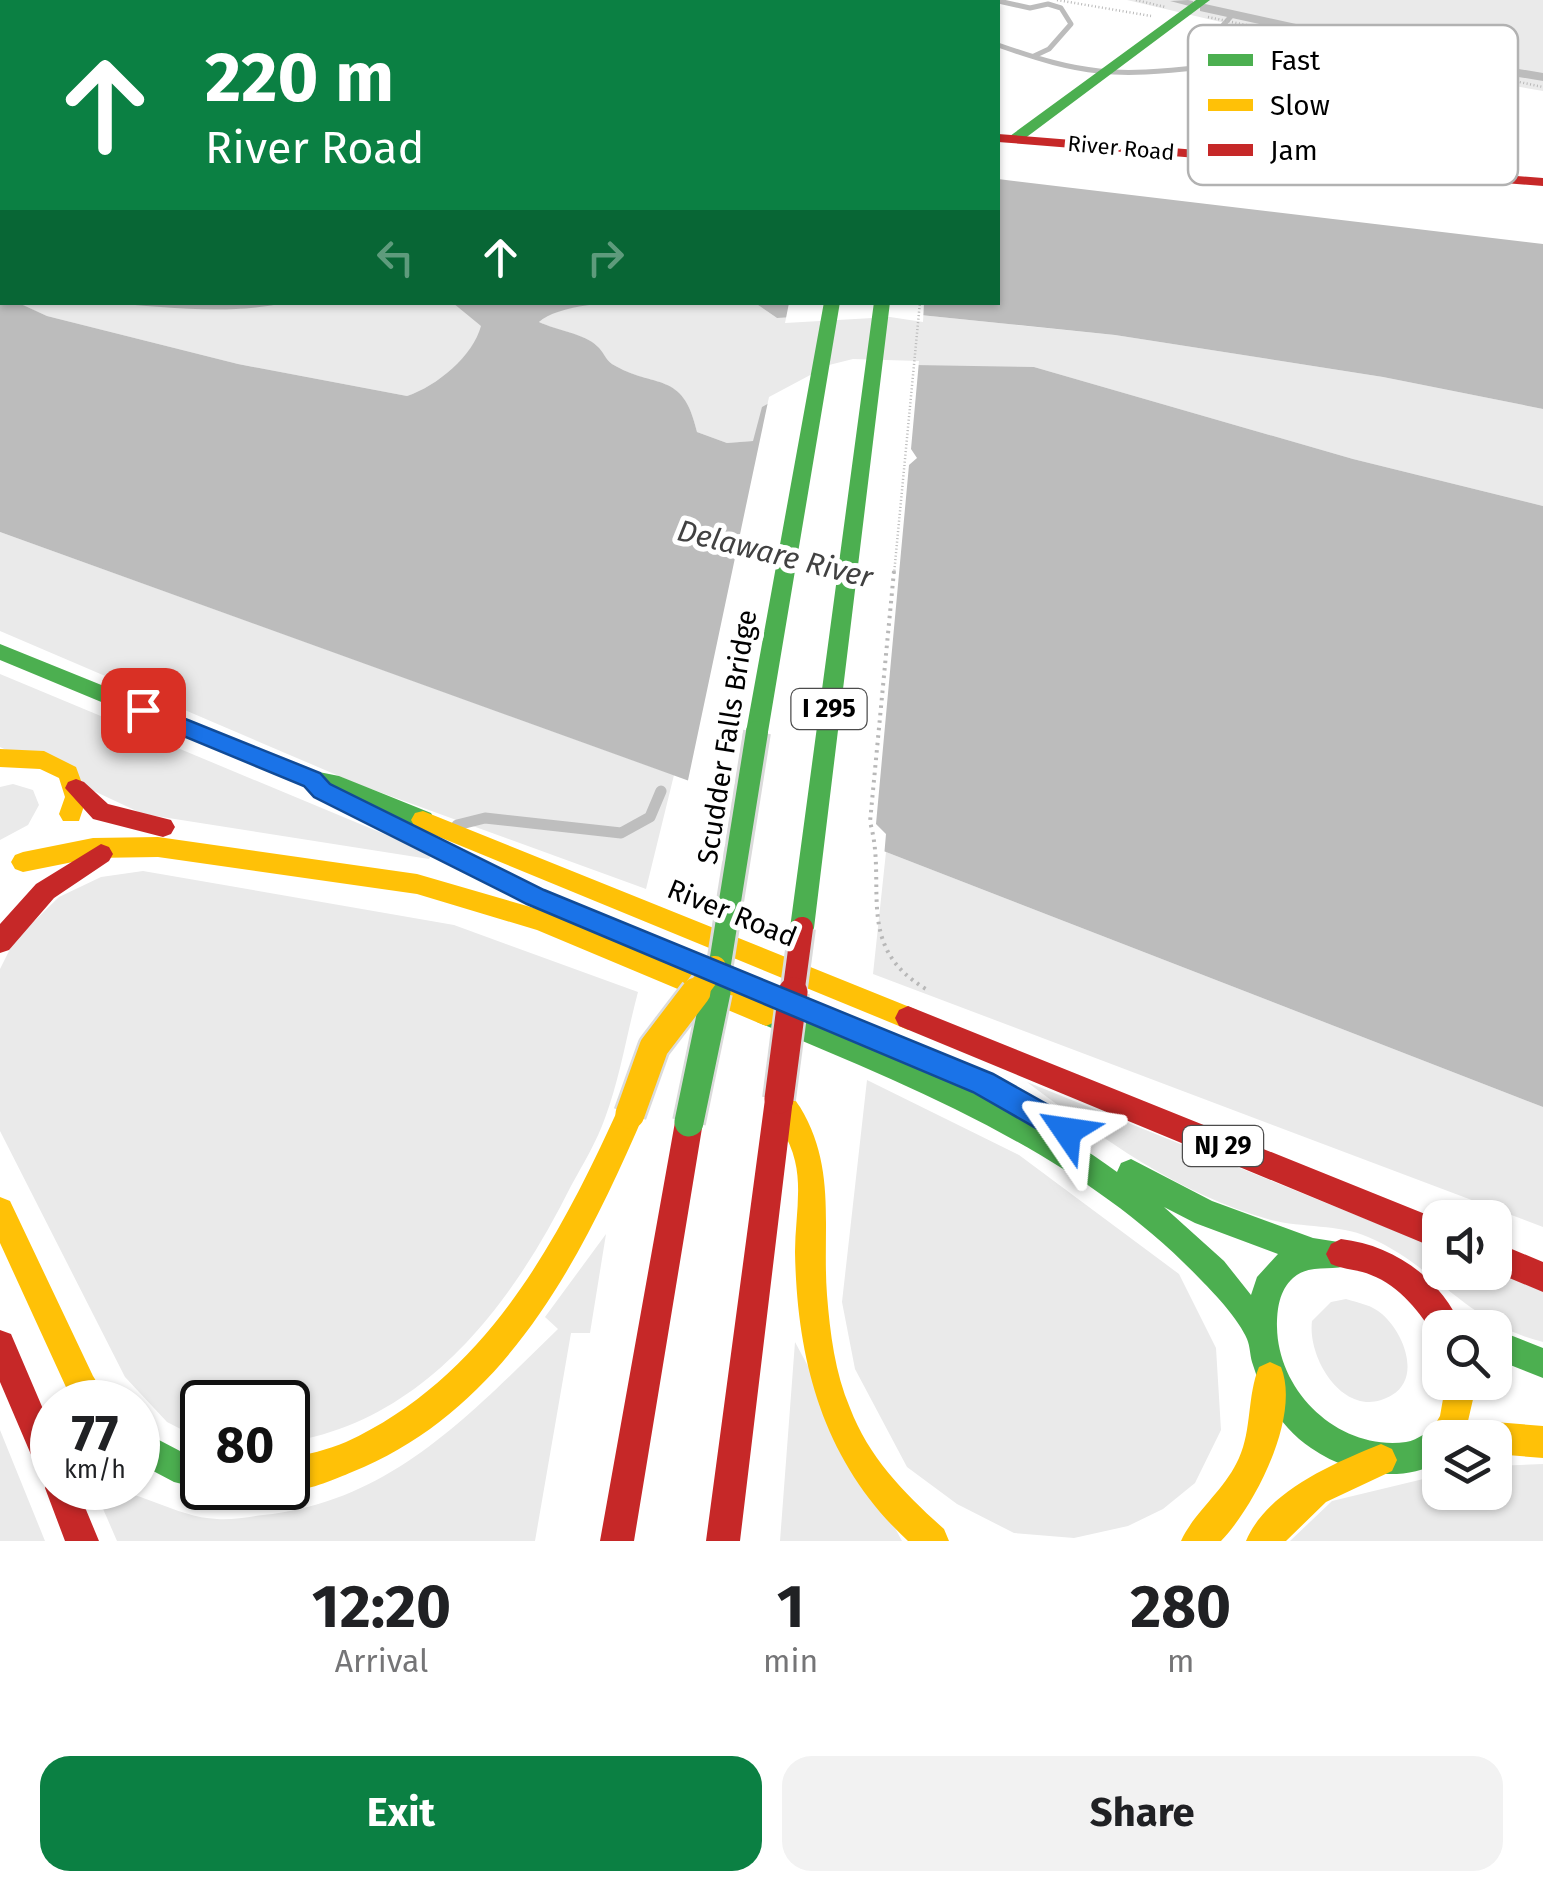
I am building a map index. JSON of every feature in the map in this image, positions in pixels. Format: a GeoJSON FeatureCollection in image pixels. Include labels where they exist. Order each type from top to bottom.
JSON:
{"type":"FeatureCollection","features":[{"type":"Feature","properties":{"kind":"main road"},"geometry":{"type":"LineString","coordinates":[[1006,139],[1199,4]]}},
{"type":"Feature","properties":{"kind":"main road","name":"River Road"},"geometry":{"type":"LineString","coordinates":[[1006,139],[1188,154]]}},
{"type":"Feature","properties":{"kind":"main road","name":"River Road"},"geometry":{"type":"LineString","coordinates":[[1518,180],[1543,182]]}},
{"type":"Feature","properties":{"kind":"main road","name":"Scudder Falls Bridge"},"geometry":{"type":"LineString","coordinates":[[617,1541],[689,1122],[723,956],[832,305]]}},
{"type":"Feature","properties":{"kind":"main road","name":"I 295"},"geometry":{"type":"LineString","coordinates":[[723,1541],[882,305]]}},
{"type":"Feature","properties":{"kind":"main road","name":"River Road"},"geometry":{"type":"LineString","coordinates":[[0,652],[312,780],[331,782],[1422,1228]]}},
{"type":"Feature","properties":{"kind":"main road"},"geometry":{"type":"LineString","coordinates":[[0,758],[40,756],[58,762],[70,773],[76,788],[102,812],[135,823],[414,864],[518,888]]}},
{"type":"Feature","properties":{"kind":"main road"},"geometry":{"type":"LineString","coordinates":[[312,780],[322,790],[518,888],[996,1090]]}},
{"type":"Feature","properties":{"kind":"main road"},"geometry":{"type":"LineString","coordinates":[[11,869],[64,827],[74,807],[76,788]]}},
{"type":"Feature","properties":{"kind":"main road"},"geometry":{"type":"LineString","coordinates":[[11,869],[72,848],[164,844],[435,888],[506,909],[914,1076],[1012,1123],[1140,1207],[1206,1259],[1228,1282],[1256,1326],[1270,1378],[1271,1412],[1262,1457],[1244,1491],[1198,1541]]}},
{"type":"Feature","properties":{"kind":"main road"},"geometry":{"type":"LineString","coordinates":[[0,942],[45,891],[83,863],[118,849],[164,844]]}},
{"type":"Feature","properties":{"kind":"main road"},"geometry":{"type":"LineString","coordinates":[[310,1471],[329,1467],[403,1431],[436,1408],[498,1350],[530,1310],[574,1240],[630,1114],[654,1047],[723,956]]}},
{"type":"Feature","properties":{"kind":"main road"},"geometry":{"type":"LineString","coordinates":[[779,1099],[810,1152],[811,1307],[825,1397],[852,1455],[886,1498],[932,1541]]}},
{"type":"Feature","properties":{"kind":"main road"},"geometry":{"type":"LineString","coordinates":[[1022,1103],[1177,1200],[1310,1252],[1336,1250],[1364,1257],[1417,1288],[1444,1310]]}},
{"type":"Feature","properties":{"kind":"main road"},"geometry":{"type":"LineString","coordinates":[[0,1210],[79,1380]]}},
{"type":"Feature","properties":{"kind":"main road"},"geometry":{"type":"LineString","coordinates":[[1256,1326],[1276,1272],[1310,1252]]}},
{"type":"Feature","properties":{"kind":"main road"},"geometry":{"type":"LineString","coordinates":[[1512,1264],[1543,1277]]}},
{"type":"Feature","properties":{"kind":"main road"},"geometry":{"type":"LineString","coordinates":[[1417,1288],[1434,1310]]}},
{"type":"Feature","properties":{"kind":"main road"},"geometry":{"type":"LineString","coordinates":[[0,1344],[30,1416]]}},
{"type":"Feature","properties":{"kind":"main road"},"geometry":{"type":"LineString","coordinates":[[1512,1351],[1543,1363]]}},
{"type":"Feature","properties":{"kind":"main road"},"geometry":{"type":"LineString","coordinates":[[1270,1378],[1300,1420],[1353,1456],[1409,1460],[1422,1453]]}},
{"type":"Feature","properties":{"kind":"main road"},"geometry":{"type":"LineString","coordinates":[[1512,1439],[1543,1442]]}},
{"type":"Feature","properties":{"kind":"main road"},"geometry":{"type":"LineString","coordinates":[[1263,1541],[1310,1489],[1336,1474],[1381,1460]]}},
{"type":"Feature","properties":{"kind":"main road"},"geometry":{"type":"LineString","coordinates":[[70,1510],[82,1541]]}},
{"type":"Feature","properties":{"kind":"lane"},"geometry":{"type":"LineString","coordinates":[[443,829],[485,818],[621,833],[650,817],[661,791]]}},
{"type":"Feature","properties":{"kind":"path"},"geometry":{"type":"LineString","coordinates":[[1057,0],[1154,16]]}},
{"type":"Feature","properties":{"kind":"path"},"geometry":{"type":"LineString","coordinates":[[1136,0],[1151,2]]}},
{"type":"Feature","properties":{"kind":"path"},"geometry":{"type":"LineString","coordinates":[[1225,19],[1255,25]]}},
{"type":"Feature","properties":{"kind":"path"},"geometry":{"type":"LineString","coordinates":[[1518,82],[1543,87]]}},
{"type":"Feature","properties":{"kind":"path"},"geometry":{"type":"LineString","coordinates":[[920,305],[870,822],[878,854],[873,905],[884,945],[914,982],[938,996]]}},
{"type":"Feature","properties":{"kind":"shaded area"},"geometry":{"type":"Polygon","coordinates":[[[1127,0],[1543,0],[1543,91],[1518,87],[1518,25],[1234,25],[1127,0]]]}},
{"type":"Feature","properties":{"kind":"shaded area"},"geometry":{"type":"Polygon","coordinates":[[[22,305],[194,309],[457,305],[482,326],[471,348],[452,368],[407,396],[238,364],[47,316],[22,305]]]}},
{"type":"Feature","properties":{"kind":"shaded area"},"geometry":{"type":"Polygon","coordinates":[[[585,305],[758,305],[777,318],[890,312],[1115,335],[1383,377],[1543,409],[1543,506],[1353,459],[1034,367],[984,368],[754,441],[727,443],[697,432],[684,398],[675,390],[612,364],[585,338],[539,322],[551,312],[585,305]]]}},
{"type":"Feature","properties":{"kind":"shaded area"},"geometry":{"type":"Polygon","coordinates":[[[0,532],[674,775],[646,889],[360,785],[0,631],[0,532]]]}},
{"type":"Feature","properties":{"kind":"shaded area"},"geometry":{"type":"Polygon","coordinates":[[[0,674],[432,854],[429,859],[143,814],[0,747],[0,674]]]}},
{"type":"Feature","properties":{"kind":"shaded area"},"geometry":{"type":"Polygon","coordinates":[[[13,784],[33,790],[39,805],[28,825],[0,840],[0,787],[13,784]]]}},
{"type":"Feature","properties":{"kind":"shaded area"},"geometry":{"type":"Polygon","coordinates":[[[886,852],[1543,1107],[1543,1227],[1512,1215],[1512,1200],[1471,1200],[873,974],[886,852]]]}},
{"type":"Feature","properties":{"kind":"shaded area"},"geometry":{"type":"Polygon","coordinates":[[[143,871],[454,925],[638,992],[602,1127],[548,1230],[492,1313],[459,1350],[422,1383],[382,1410],[337,1430],[310,1437],[310,1380],[180,1380],[180,1429],[160,1414],[160,1380],[125,1377],[0,1131],[0,969],[14,941],[59,897],[101,877],[143,871]]]}},
{"type":"Feature","properties":{"kind":"shaded area"},"geometry":{"type":"Polygon","coordinates":[[[867,1080],[1019,1155],[1179,1274],[1216,1348],[1221,1430],[1195,1483],[1163,1509],[1128,1526],[1074,1538],[1014,1533],[957,1504],[907,1467],[855,1369],[842,1302],[867,1080]]]}},
{"type":"Feature","properties":{"kind":"shaded area"},"geometry":{"type":"Polygon","coordinates":[[[1027,1082],[1422,1242],[1422,1270],[1368,1237],[1271,1220],[1237,1209],[1173,1180],[1113,1144],[1027,1082]]]}},
{"type":"Feature","properties":{"kind":"shaded area"},"geometry":{"type":"Polygon","coordinates":[[[606,1234],[590,1333],[571,1333],[535,1541],[117,1541],[104,1510],[160,1510],[160,1504],[201,1517],[228,1519],[310,1510],[310,1507],[389,1473],[460,1422],[558,1329],[545,1317],[606,1234]]]}},
{"type":"Feature","properties":{"kind":"shaded area"},"geometry":{"type":"Polygon","coordinates":[[[1512,1279],[1543,1291],[1543,1342],[1512,1331],[1512,1310],[1472,1308],[1449,1290],[1512,1290],[1512,1279]]]}},
{"type":"Feature","properties":{"kind":"shaded area"},"geometry":{"type":"Polygon","coordinates":[[[1346,1299],[1370,1306],[1397,1332],[1408,1366],[1401,1387],[1392,1395],[1359,1401],[1333,1383],[1323,1368],[1312,1336],[1312,1321],[1331,1302],[1346,1299]]]}},
{"type":"Feature","properties":{"kind":"shaded area"},"geometry":{"type":"Polygon","coordinates":[[[795,1342],[902,1541],[780,1541],[795,1342]]]}},
{"type":"Feature","properties":{"kind":"shaded area"},"geometry":{"type":"Polygon","coordinates":[[[0,1430],[45,1541],[0,1541],[0,1430]]]}},
{"type":"Feature","properties":{"kind":"shaded area"},"geometry":{"type":"Polygon","coordinates":[[[1543,1464],[1543,1541],[1290,1541],[1332,1501],[1422,1479],[1422,1510],[1512,1510],[1512,1465],[1543,1464]]]}},
{"type":"Feature","properties":{"kind":"water"},"geometry":{"type":"Polygon","coordinates":[[[1000,179],[1543,244],[1543,409],[1383,377],[1115,335],[891,312],[777,318],[758,305],[1000,305],[1000,179]]]}},
{"type":"Feature","properties":{"kind":"water","name":"Delaware River"},"geometry":{"type":"Polygon","coordinates":[[[0,305],[23,305],[47,316],[238,364],[407,396],[452,369],[477,337],[481,326],[455,305],[591,305],[556,313],[539,322],[585,338],[612,364],[675,390],[684,398],[697,432],[727,443],[753,441],[762,407],[831,369],[854,364],[1034,367],[1353,459],[1543,506],[1543,1107],[886,852],[0,532],[0,305]]]}},
{"type":"Feature","properties":{"kind":"water"},"geometry":{"type":"Polygon","coordinates":[[[130,305],[273,305],[216,310],[130,305]]]}},
{"type":"Feature","properties":{"kind":"pier"},"geometry":{"type":"Polygon","coordinates":[[[789,305],[924,305],[923,322],[890,317],[785,323],[789,305]]]}},
{"type":"Feature","properties":{"kind":"pier"},"geometry":{"type":"Polygon","coordinates":[[[853,359],[919,361],[911,449],[917,458],[909,465],[876,824],[886,834],[884,857],[687,785],[769,397],[829,365],[853,359]]]}},
{"type":"Feature","properties":{"kind":"waterway"},"geometry":{"type":"LineString","coordinates":[[1000,1],[1030,8],[1048,4],[1061,8],[1071,24],[1049,49],[1034,56]]}},
{"type":"Feature","properties":{"kind":"waterway"},"geometry":{"type":"LineString","coordinates":[[1176,1],[1188,4]]}},
{"type":"Feature","properties":{"kind":"waterway"},"geometry":{"type":"LineString","coordinates":[[1205,8],[1282,25]]}},
{"type":"Feature","properties":{"kind":"waterway"},"geometry":{"type":"LineString","coordinates":[[1223,25],[1233,14]]}},
{"type":"Feature","properties":{"kind":"waterway"},"geometry":{"type":"LineString","coordinates":[[1000,46],[1099,71],[1188,68]]}},
{"type":"Feature","properties":{"kind":"waterway"},"geometry":{"type":"LineString","coordinates":[[1518,73],[1543,77]]}},
{"type":"Feature","properties":{"kind":"traffic: fast"},"geometry":{"type":"LineString","coordinates":[[1015,139],[1204,0]]}},
{"type":"Feature","properties":{"kind":"traffic: fast"},"geometry":{"type":"LineString","coordinates":[[757,732],[831,305]]}},
{"type":"Feature","properties":{"kind":"traffic: fast"},"geometry":{"type":"LineString","coordinates":[[802,928],[882,305]]}},
{"type":"Feature","properties":{"kind":"traffic: fast"},"geometry":{"type":"LineString","coordinates":[[0,652],[312,780],[331,782],[423,820]]}},
{"type":"Feature","properties":{"kind":"traffic: fast"},"geometry":{"type":"LineString","coordinates":[[689,1122],[723,956],[757,732]]}},
{"type":"Feature","properties":{"kind":"traffic: fast"},"geometry":{"type":"LineString","coordinates":[[766,1014],[968,1102],[1101,1177],[1160,1221],[1213,1271],[1257,1327]]}},
{"type":"Feature","properties":{"kind":"traffic: fast"},"geometry":{"type":"LineString","coordinates":[[1131,1173],[1205,1213],[1310,1251]]}},
{"type":"Feature","properties":{"kind":"traffic: fast"},"geometry":{"type":"LineString","coordinates":[[1341,1254],[1303,1255],[1281,1269],[1268,1288],[1262,1311],[1262,1336],[1278,1386],[1307,1425],[1348,1450],[1402,1459],[1422,1454]]}},
{"type":"Feature","properties":{"kind":"traffic: fast"},"geometry":{"type":"LineString","coordinates":[[1512,1351],[1543,1363]]}},
{"type":"Feature","properties":{"kind":"traffic: fast"},"geometry":{"type":"LineString","coordinates":[[160,1458],[180,1468]]}},
{"type":"Feature","properties":{"kind":"traffic: slow"},"geometry":{"type":"LineString","coordinates":[[0,758],[44,760],[68,773],[76,797],[71,814]]}},
{"type":"Feature","properties":{"kind":"traffic: slow"},"geometry":{"type":"LineString","coordinates":[[423,820],[908,1018]]}},
{"type":"Feature","properties":{"kind":"traffic: slow"},"geometry":{"type":"LineString","coordinates":[[23,862],[93,848],[158,847],[417,884],[542,921],[766,1014]]}},
{"type":"Feature","properties":{"kind":"traffic: slow"},"geometry":{"type":"LineString","coordinates":[[630,1114],[654,1047],[715,967]]}},
{"type":"Feature","properties":{"kind":"traffic: slow"},"geometry":{"type":"LineString","coordinates":[[779,1099],[809,1158],[816,1337],[835,1412],[872,1479],[932,1541]]}},
{"type":"Feature","properties":{"kind":"traffic: slow"},"geometry":{"type":"LineString","coordinates":[[310,1469],[354,1455],[404,1428],[449,1395],[489,1356],[554,1265],[630,1114]]}},
{"type":"Feature","properties":{"kind":"traffic: slow"},"geometry":{"type":"LineString","coordinates":[[0,1211],[79,1380]]}},
{"type":"Feature","properties":{"kind":"traffic: slow"},"geometry":{"type":"LineString","coordinates":[[1198,1541],[1230,1506],[1252,1467],[1265,1425],[1270,1378]]}},
{"type":"Feature","properties":{"kind":"traffic: slow"},"geometry":{"type":"LineString","coordinates":[[1455,1420],[1458,1400]]}},
{"type":"Feature","properties":{"kind":"traffic: slow"},"geometry":{"type":"LineString","coordinates":[[1512,1439],[1543,1442]]}},
{"type":"Feature","properties":{"kind":"traffic: slow"},"geometry":{"type":"LineString","coordinates":[[1263,1541],[1314,1490],[1381,1460]]}},
{"type":"Feature","properties":{"kind":"traffic: jam"},"geometry":{"type":"LineString","coordinates":[[1000,138],[1188,153]]}},
{"type":"Feature","properties":{"kind":"traffic: jam"},"geometry":{"type":"LineString","coordinates":[[1518,180],[1543,182]]}},
{"type":"Feature","properties":{"kind":"traffic: jam"},"geometry":{"type":"LineString","coordinates":[[76,788],[101,812],[163,827]]}},
{"type":"Feature","properties":{"kind":"traffic: jam"},"geometry":{"type":"LineString","coordinates":[[0,942],[45,891],[101,854]]}},
{"type":"Feature","properties":{"kind":"traffic: jam"},"geometry":{"type":"LineString","coordinates":[[779,1099],[802,928]]}},
{"type":"Feature","properties":{"kind":"traffic: jam"},"geometry":{"type":"LineString","coordinates":[[908,1018],[1422,1228]]}},
{"type":"Feature","properties":{"kind":"traffic: jam"},"geometry":{"type":"LineString","coordinates":[[723,1541],[779,1099]]}},
{"type":"Feature","properties":{"kind":"traffic: jam"},"geometry":{"type":"LineString","coordinates":[[617,1541],[689,1122]]}},
{"type":"Feature","properties":{"kind":"traffic: jam"},"geometry":{"type":"LineString","coordinates":[[1341,1254],[1389,1268],[1416,1288],[1435,1310]]}},
{"type":"Feature","properties":{"kind":"traffic: jam"},"geometry":{"type":"LineString","coordinates":[[1512,1264],[1543,1277]]}},
{"type":"Feature","properties":{"kind":"traffic: jam"},"geometry":{"type":"LineString","coordinates":[[0,1345],[30,1415]]}},
{"type":"Feature","properties":{"kind":"traffic: jam"},"geometry":{"type":"LineString","coordinates":[[70,1510],[82,1541]]}},
{"type":"Feature","properties":{"kind":"route"},"geometry":{"type":"LineString","coordinates":[[143,710],[312,780],[322,790],[535,897],[983,1083],[1067,1131]]}}]}
